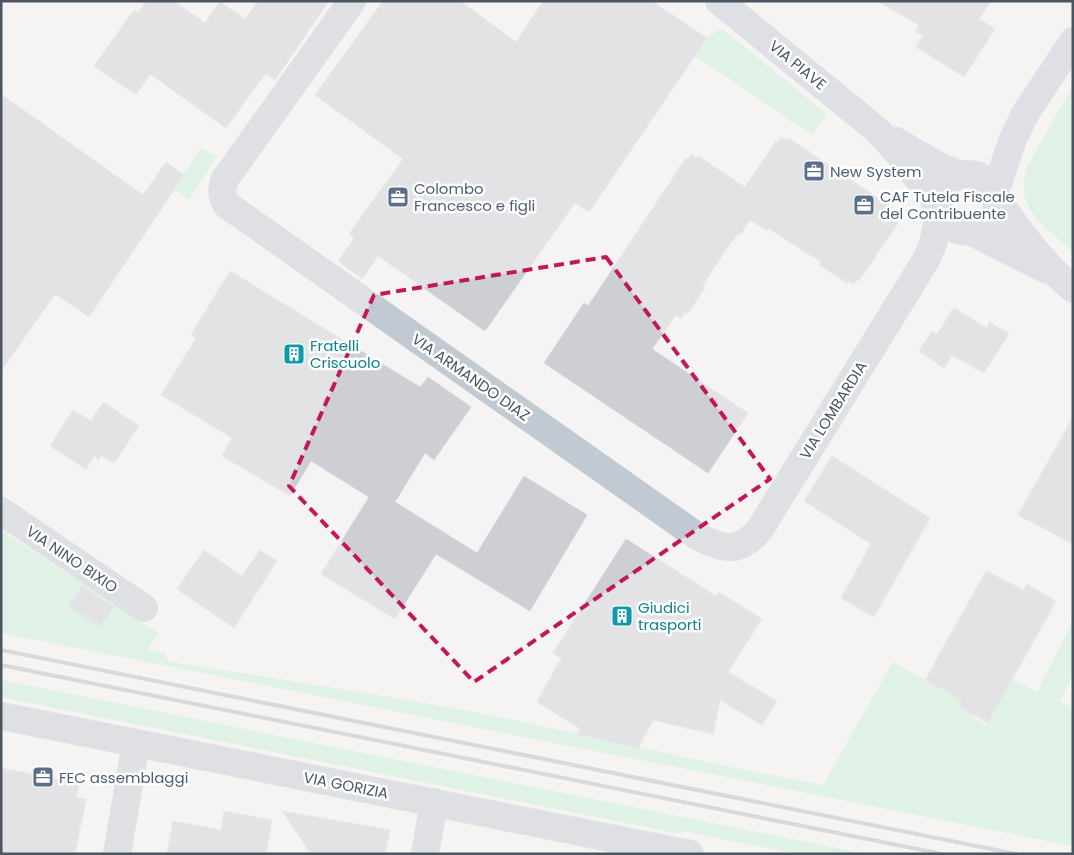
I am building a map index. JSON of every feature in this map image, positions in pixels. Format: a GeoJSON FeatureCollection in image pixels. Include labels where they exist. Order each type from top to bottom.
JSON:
{"type":"FeatureCollection","features":[{"type":"Feature","properties":{"kind":"street","name":"VIA ARMANDO DIAZ"},"geometry":{"type":"LineString","coordinates":[[352,1],[225,179],[222,193],[223,200],[227,206],[697,536],[713,545],[730,548]]}},
{"type":"Feature","properties":{"kind":"street","name":"VIA PIAVE"},"geometry":{"type":"LineString","coordinates":[[718,1],[877,130],[899,154],[940,209]]}},
{"type":"Feature","properties":{"kind":"street"},"geometry":{"type":"LineString","coordinates":[[967,231],[976,231],[985,227],[996,212],[996,195],[1013,139],[1025,114],[1073,41]]}},
{"type":"Feature","properties":{"kind":"street"},"geometry":{"type":"LineString","coordinates":[[1025,114],[982,162],[947,184],[942,192],[940,209],[950,225],[1036,263],[1065,282]]}},
{"type":"Feature","properties":{"kind":"street","name":"VIA PIAVE"},"geometry":{"type":"LineString","coordinates":[[877,130],[937,165],[962,175]]}},
{"type":"Feature","properties":{"kind":"street"},"geometry":{"type":"LineString","coordinates":[[962,175],[979,176],[986,180],[1011,219],[1041,259],[1065,282]]}},
{"type":"Feature","properties":{"kind":"street","name":"VIA LOMBARDIA"},"geometry":{"type":"LineString","coordinates":[[730,548],[742,545],[752,539],[760,529],[926,260],[933,244],[940,209]]}},
{"type":"Feature","properties":{"kind":"street","name":"VIA LOMBARDIA"},"geometry":{"type":"LineString","coordinates":[[926,260],[938,248],[967,231]]}},
{"type":"Feature","properties":{"kind":"street","name":"VIA NINO BIXIO"},"geometry":{"type":"LineString","coordinates":[[1,511],[144,608]]}},
{"type":"Feature","properties":{"kind":"street","name":"VIA GORIZIA"},"geometry":{"type":"LineString","coordinates":[[1,716],[690,854]]}},
{"type":"Feature","properties":{"kind":"street"},"geometry":{"type":"LineString","coordinates":[[116,854],[136,743]]}},
{"type":"Feature","properties":{"kind":"street"},"geometry":{"type":"LineString","coordinates":[[426,854],[434,802]]}},
{"type":"Feature","properties":{"kind":"highlighted area"},"geometry":{"type":"Polygon","coordinates":[[[606,257],[770,479],[474,682],[289,486],[374,295],[606,257]]]}},
{"type":"Feature","properties":{"kind":"green space"},"geometry":{"type":"Polygon","coordinates":[[[722,29],[827,114],[812,135],[694,55],[709,36],[722,29]]]}},
{"type":"Feature","properties":{"kind":"green space"},"geometry":{"type":"Polygon","coordinates":[[[1073,85],[1073,252],[1042,225],[1034,215],[1027,204],[1024,193],[1024,180],[1028,165],[1073,85]]]}},
{"type":"Feature","properties":{"kind":"green space"},"geometry":{"type":"Polygon","coordinates":[[[201,148],[217,157],[189,200],[174,189],[201,148]]]}},
{"type":"Feature","properties":{"kind":"green space"},"geometry":{"type":"Polygon","coordinates":[[[1,530],[158,633],[147,650],[165,653],[170,662],[342,689],[471,712],[823,785],[893,662],[940,688],[963,698],[959,706],[973,715],[972,717],[986,725],[1012,679],[1037,692],[1073,621],[1073,675],[1060,701],[1073,708],[1073,846],[1,633],[1,530]]]}},
{"type":"Feature","properties":{"kind":"green space"},"geometry":{"type":"Polygon","coordinates":[[[1,680],[866,854],[798,854],[687,832],[675,833],[1,697],[1,680]]]}},
{"type":"Feature","properties":{"kind":"building"},"geometry":{"type":"Polygon","coordinates":[[[146,1],[174,1],[205,23],[220,2],[245,19],[258,1],[329,1],[275,80],[266,73],[226,128],[150,74],[136,95],[94,66],[134,10],[138,13],[146,1]]]}},
{"type":"Feature","properties":{"kind":"building"},"geometry":{"type":"Polygon","coordinates":[[[383,1],[460,1],[516,42],[543,1],[652,1],[707,38],[589,212],[575,203],[485,331],[378,256],[362,279],[338,261],[354,238],[349,234],[403,159],[315,95],[383,1]]]}},
{"type":"Feature","properties":{"kind":"building"},"geometry":{"type":"Polygon","coordinates":[[[877,1],[991,1],[979,19],[995,29],[964,77],[916,47],[923,36],[915,32],[919,25],[877,1]]]}},
{"type":"Feature","properties":{"kind":"building"},"geometry":{"type":"Polygon","coordinates":[[[1,94],[143,195],[166,162],[184,175],[89,317],[55,294],[1,371],[1,94]]]}},
{"type":"Feature","properties":{"kind":"building"},"geometry":{"type":"Polygon","coordinates":[[[781,137],[787,141],[788,138],[896,210],[895,212],[900,215],[896,221],[898,223],[859,281],[857,280],[854,284],[848,281],[847,283],[819,265],[821,262],[768,228],[767,231],[750,220],[740,235],[738,234],[727,248],[702,287],[705,288],[687,314],[685,312],[681,318],[676,315],[652,349],[748,413],[708,473],[544,363],[584,303],[588,306],[686,158],[688,159],[691,154],[697,158],[698,156],[745,187],[776,141],[778,142],[781,137]]]}},
{"type":"Feature","properties":{"kind":"building"},"geometry":{"type":"Polygon","coordinates":[[[230,271],[420,387],[428,377],[471,407],[434,460],[425,453],[395,502],[477,553],[524,476],[587,515],[530,611],[436,554],[395,619],[321,574],[369,497],[311,461],[290,496],[222,456],[232,438],[161,395],[196,338],[191,335],[230,271]]]}},
{"type":"Feature","properties":{"kind":"building"},"geometry":{"type":"Polygon","coordinates":[[[954,308],[987,328],[990,322],[1009,334],[984,373],[952,355],[944,368],[919,351],[932,331],[937,334],[954,308]]]}},
{"type":"Feature","properties":{"kind":"building"},"geometry":{"type":"Polygon","coordinates":[[[103,402],[139,426],[114,463],[101,455],[99,460],[94,456],[86,469],[50,446],[73,410],[91,421],[103,402]]]}},
{"type":"Feature","properties":{"kind":"building"},"geometry":{"type":"Polygon","coordinates":[[[1073,417],[1073,544],[1018,515],[1073,417]]]}},
{"type":"Feature","properties":{"kind":"building"},"geometry":{"type":"Polygon","coordinates":[[[832,456],[930,518],[874,617],[841,598],[871,544],[804,501],[832,456]]]}},
{"type":"Feature","properties":{"kind":"building"},"geometry":{"type":"Polygon","coordinates":[[[626,539],[716,596],[719,592],[762,619],[728,672],[777,701],[762,725],[720,700],[713,734],[653,720],[638,748],[577,734],[580,729],[537,702],[561,658],[553,653],[626,539]]]}},
{"type":"Feature","properties":{"kind":"building"},"geometry":{"type":"Polygon","coordinates":[[[204,550],[242,576],[260,550],[277,561],[234,628],[177,589],[204,550]]]}},
{"type":"Feature","properties":{"kind":"building"},"geometry":{"type":"Polygon","coordinates":[[[986,571],[1024,590],[1027,584],[1056,601],[988,723],[958,706],[962,700],[925,680],[986,571]]]}},
{"type":"Feature","properties":{"kind":"building"},"geometry":{"type":"Polygon","coordinates":[[[82,586],[114,607],[100,627],[68,606],[82,586]]]}},
{"type":"Feature","properties":{"kind":"building"},"geometry":{"type":"Polygon","coordinates":[[[1,768],[79,783],[76,797],[86,799],[75,854],[1,854],[1,768]]]}},
{"type":"Feature","properties":{"kind":"building"},"geometry":{"type":"Polygon","coordinates":[[[224,811],[272,820],[266,854],[167,854],[173,821],[221,830],[224,811]]]}},
{"type":"Feature","properties":{"kind":"building"},"geometry":{"type":"Polygon","coordinates":[[[282,811],[390,830],[385,854],[311,854],[282,811]]]}},
{"type":"Feature","properties":{"kind":"railway"},"geometry":{"type":"LineString","coordinates":[[1,650],[1016,854]]}},
{"type":"Feature","properties":{"kind":"railway"},"geometry":{"type":"LineString","coordinates":[[1,665],[942,854]]}},
{"type":"Feature","properties":{"kind":"place","name":"New System"},"geometry":{"type":"Point","coordinates":[814,171]}},
{"type":"Feature","properties":{"kind":"place","name":"Colombo Francesco e figli"},"geometry":{"type":"Point","coordinates":[398,197]}},
{"type":"Feature","properties":{"kind":"place","name":"CAF Tutela Fiscale del Contribuente"},"geometry":{"type":"Point","coordinates":[864,205]}},
{"type":"Feature","properties":{"kind":"place","name":"Fratelli Criscuolo"},"geometry":{"type":"Point","coordinates":[294,354]}},
{"type":"Feature","properties":{"kind":"place","name":"Giudici trasporti"},"geometry":{"type":"Point","coordinates":[622,616]}},
{"type":"Feature","properties":{"kind":"place","name":"FEC assemblaggi"},"geometry":{"type":"Point","coordinates":[43,777]}}]}
